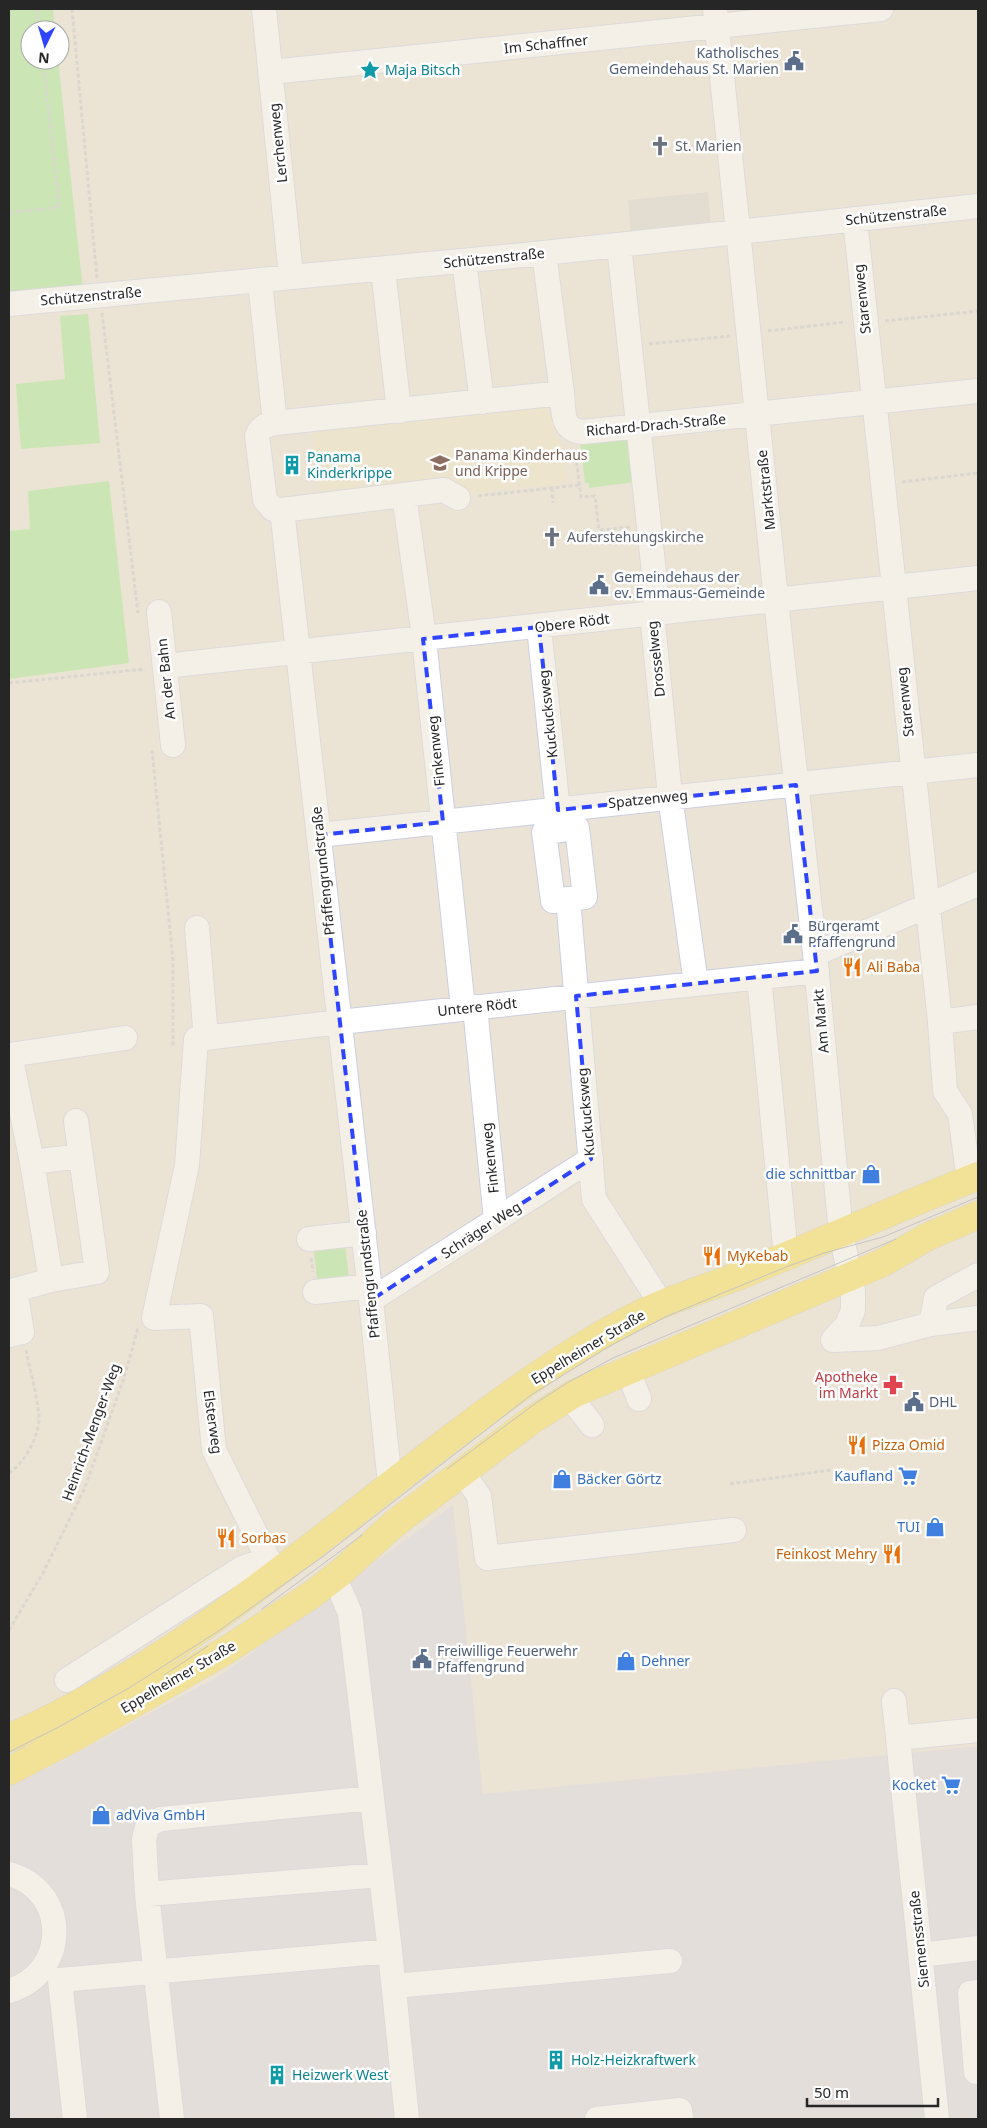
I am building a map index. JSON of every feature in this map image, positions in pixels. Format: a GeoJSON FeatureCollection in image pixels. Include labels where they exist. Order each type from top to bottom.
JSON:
{"type":"FeatureCollection","features":[{"type":"Feature","properties":{"kind":"main road","name":"Eppelheimer Straße"},"geometry":{"type":"LineString","coordinates":[[10,1738],[68,1711],[170,1651],[274,1565],[316,1544],[512,1393],[562,1359],[643,1313],[841,1234],[974,1178]]}},
{"type":"Feature","properties":{"kind":"main road","name":"Eppelheimer Straße"},"geometry":{"type":"LineString","coordinates":[[9,1771],[75,1737],[225,1651],[310,1596],[336,1576],[394,1524],[532,1420],[569,1396],[882,1263],[927,1237],[978,1215]]}},
{"type":"Feature","properties":{"kind":"main road"},"geometry":{"type":"LineString","coordinates":[[316,1544],[336,1576]]}},
{"type":"Feature","properties":{"kind":"main road"},"geometry":{"type":"LineString","coordinates":[[272,1620],[290,1601],[292,1595],[289,1581],[274,1565]]}},
{"type":"Feature","properties":{"kind":"street","name":"Lerchenweg"},"geometry":{"type":"LineString","coordinates":[[264,9],[291,276]]}},
{"type":"Feature","properties":{"kind":"street","name":"Im Schaffner"},"geometry":{"type":"LineString","coordinates":[[271,72],[716,17],[881,9]]}},
{"type":"Feature","properties":{"kind":"street","name":"Marktstraße"},"geometry":{"type":"LineString","coordinates":[[716,17],[776,600],[816,962]]}},
{"type":"Feature","properties":{"kind":"street","name":"Schützenstraße"},"geometry":{"type":"LineString","coordinates":[[9,304],[99,294],[260,281],[291,276],[383,269],[978,206]]}},
{"type":"Feature","properties":{"kind":"street","name":"Starenweg"},"geometry":{"type":"LineString","coordinates":[[855,219],[940,1022],[945,1092],[960,1114],[974,1178]]}},
{"type":"Feature","properties":{"kind":"street","name":"Drosselweg"},"geometry":{"type":"LineString","coordinates":[[619,245],[650,525],[657,601],[652,613],[670,796],[696,984]]}},
{"type":"Feature","properties":{"kind":"street","name":"Richard-Drach-Straße"},"geometry":{"type":"LineString","coordinates":[[544,252],[566,423],[574,431],[639,427],[978,391]]}},
{"type":"Feature","properties":{"kind":"street"},"geometry":{"type":"LineString","coordinates":[[464,260],[482,402]]}},
{"type":"Feature","properties":{"kind":"street"},"geometry":{"type":"LineString","coordinates":[[383,269],[399,411]]}},
{"type":"Feature","properties":{"kind":"street"},"geometry":{"type":"LineString","coordinates":[[260,281],[275,423]]}},
{"type":"Feature","properties":{"kind":"street"},"geometry":{"type":"LineString","coordinates":[[458,498],[444,490],[282,510],[273,509],[264,500],[257,436],[259,430],[265,425],[275,423],[562,393]]}},
{"type":"Feature","properties":{"kind":"street","name":"Finkenweg"},"geometry":{"type":"LineString","coordinates":[[404,495],[424,639],[443,822],[496,1220]]}},
{"type":"Feature","properties":{"kind":"street","name":"Pfaffengrundstraße"},"geometry":{"type":"LineString","coordinates":[[282,510],[371,1293],[389,1474],[395,1483]]}},
{"type":"Feature","properties":{"kind":"street","name":"Obere Rödt"},"geometry":{"type":"LineString","coordinates":[[150,668],[978,578]]}},
{"type":"Feature","properties":{"kind":"street","name":"An der Bahn"},"geometry":{"type":"LineString","coordinates":[[149,616],[150,668],[163,746]]}},
{"type":"Feature","properties":{"kind":"street","name":"Kuckucksweg"},"geometry":{"type":"LineString","coordinates":[[539,627],[559,820]]}},
{"type":"Feature","properties":{"kind":"street","name":"Spatzenweg"},"geometry":{"type":"LineString","coordinates":[[319,835],[443,822],[559,820],[670,796],[796,785],[978,765]]}},
{"type":"Feature","properties":{"kind":"street"},"geometry":{"type":"LineString","coordinates":[[559,820],[577,828],[585,897],[553,901],[544,832],[559,820]]}},
{"type":"Feature","properties":{"kind":"street"},"geometry":{"type":"LineString","coordinates":[[816,962],[978,884]]}},
{"type":"Feature","properties":{"kind":"street","name":"Kuckucksweg"},"geometry":{"type":"LineString","coordinates":[[568,899],[594,1199],[662,1305]]}},
{"type":"Feature","properties":{"kind":"street"},"geometry":{"type":"LineString","coordinates":[[192,1040],[197,928]]}},
{"type":"Feature","properties":{"kind":"street","name":"Am Markt"},"geometry":{"type":"LineString","coordinates":[[759,977],[816,962],[841,1234],[853,1290],[853,1310],[847,1326],[833,1340],[878,1338],[920,1328]]}},
{"type":"Feature","properties":{"kind":"street"},"geometry":{"type":"LineString","coordinates":[[759,977],[786,1256]]}},
{"type":"Feature","properties":{"kind":"street","name":"Untere Rödt"},"geometry":{"type":"LineString","coordinates":[[192,1040],[340,1022],[759,977]]}},
{"type":"Feature","properties":{"kind":"street"},"geometry":{"type":"LineString","coordinates":[[940,1022],[978,1017]]}},
{"type":"Feature","properties":{"kind":"street"},"geometry":{"type":"LineString","coordinates":[[51,1280],[32,1162],[9,1055],[125,1038]]}},
{"type":"Feature","properties":{"kind":"street","name":"Elsterweg"},"geometry":{"type":"LineString","coordinates":[[192,1040],[187,1164],[154,1318],[202,1316],[214,1450],[274,1565]]}},
{"type":"Feature","properties":{"kind":"street"},"geometry":{"type":"LineString","coordinates":[[15,1334],[15,1290],[51,1280],[97,1272],[76,1121]]}},
{"type":"Feature","properties":{"kind":"street"},"geometry":{"type":"LineString","coordinates":[[32,1162],[81,1156]]}},
{"type":"Feature","properties":{"kind":"street","name":"Schräger Weg"},"geometry":{"type":"LineString","coordinates":[[371,1293],[496,1220],[590,1159]]}},
{"type":"Feature","properties":{"kind":"street"},"geometry":{"type":"LineString","coordinates":[[309,1239],[364,1233]]}},
{"type":"Feature","properties":{"kind":"street"},"geometry":{"type":"LineString","coordinates":[[920,1328],[936,1298],[978,1275]]}},
{"type":"Feature","properties":{"kind":"street"},"geometry":{"type":"LineString","coordinates":[[315,1292],[371,1293]]}},
{"type":"Feature","properties":{"kind":"street"},"geometry":{"type":"LineString","coordinates":[[920,1328],[978,1318]]}},
{"type":"Feature","properties":{"kind":"street"},"geometry":{"type":"LineString","coordinates":[[628,1370],[639,1399]]}},
{"type":"Feature","properties":{"kind":"street"},"geometry":{"type":"LineString","coordinates":[[569,1396],[592,1425]]}},
{"type":"Feature","properties":{"kind":"street"},"geometry":{"type":"LineString","coordinates":[[463,1472],[479,1496],[487,1558],[734,1530]]}},
{"type":"Feature","properties":{"kind":"street","name":"Eppelheimer Straße"},"geometry":{"type":"LineString","coordinates":[[67,1680],[242,1568],[274,1565]]}},
{"type":"Feature","properties":{"kind":"street"},"geometry":{"type":"LineString","coordinates":[[336,1576],[350,1613],[394,1986],[407,2119]]}},
{"type":"Feature","properties":{"kind":"street","name":"Siemensstraße"},"geometry":{"type":"LineString","coordinates":[[894,1700],[938,2119]]}},
{"type":"Feature","properties":{"kind":"street"},"geometry":{"type":"LineString","coordinates":[[899,1748],[978,1730]]}},
{"type":"Feature","properties":{"kind":"street"},"geometry":{"type":"LineString","coordinates":[[172,2119],[148,1894],[144,1838],[147,1828],[152,1823],[161,1819],[372,1798]]}},
{"type":"Feature","properties":{"kind":"street"},"geometry":{"type":"LineString","coordinates":[[9,1874],[32,1885],[44,1897],[52,1913],[55,1936],[51,1955],[52,1973],[75,2119]]}},
{"type":"Feature","properties":{"kind":"street"},"geometry":{"type":"LineString","coordinates":[[148,1894],[381,1875]]}},
{"type":"Feature","properties":{"kind":"street"},"geometry":{"type":"LineString","coordinates":[[921,1955],[978,1948]]}},
{"type":"Feature","properties":{"kind":"street"},"geometry":{"type":"LineString","coordinates":[[9,1991],[52,1973],[156,1971],[390,1951]]}},
{"type":"Feature","properties":{"kind":"street"},"geometry":{"type":"LineString","coordinates":[[394,1986],[670,1961]]}},
{"type":"Feature","properties":{"kind":"street"},"geometry":{"type":"LineString","coordinates":[[978,1992],[970,1994],[976,2072],[978,2072]]}},
{"type":"Feature","properties":{"kind":"street"},"geometry":{"type":"LineString","coordinates":[[596,2119],[680,2110],[681,2119]]}},
{"type":"Feature","properties":{"kind":"path"},"geometry":{"type":"LineString","coordinates":[[72,9],[99,294],[149,616]]}},
{"type":"Feature","properties":{"kind":"path"},"geometry":{"type":"LineString","coordinates":[[9,213],[58,207],[43,70]]}},
{"type":"Feature","properties":{"kind":"path"},"geometry":{"type":"LineString","coordinates":[[865,323],[978,311]]}},
{"type":"Feature","properties":{"kind":"path"},"geometry":{"type":"LineString","coordinates":[[574,431],[581,497],[595,496],[599,530],[650,525]]}},
{"type":"Feature","properties":{"kind":"path"},"geometry":{"type":"LineString","coordinates":[[882,484],[978,473]]}},
{"type":"Feature","properties":{"kind":"path"},"geometry":{"type":"LineString","coordinates":[[458,498],[579,485]]}},
{"type":"Feature","properties":{"kind":"path"},"geometry":{"type":"LineString","coordinates":[[552,488],[553,503]]}},
{"type":"Feature","properties":{"kind":"path"},"geometry":{"type":"LineString","coordinates":[[9,684],[150,668]]}},
{"type":"Feature","properties":{"kind":"path"},"geometry":{"type":"LineString","coordinates":[[163,746],[173,960],[192,1040]]}},
{"type":"Feature","properties":{"kind":"path"},"geometry":{"type":"LineString","coordinates":[[309,1239],[315,1292]]}},
{"type":"Feature","properties":{"kind":"path","name":"Heinrich-Menger-Weg"},"geometry":{"type":"LineString","coordinates":[[9,1630],[43,1573],[84,1490],[124,1378],[139,1326]]}},
{"type":"Feature","properties":{"kind":"path"},"geometry":{"type":"LineString","coordinates":[[9,1473],[17,1468],[32,1445],[39,1418],[15,1334]]}},
{"type":"Feature","properties":{"kind":"path"},"geometry":{"type":"LineString","coordinates":[[730,1484],[831,1470]]}},
{"type":"Feature","properties":{"kind":"highlighted area"},"geometry":{"type":"Polygon","coordinates":[[[539,627],[558,810],[796,785],[817,971],[576,996],[591,1159],[371,1300],[319,835],[443,822],[423,639],[539,627]]]}},
{"type":"Feature","properties":{"kind":"shaded area"},"geometry":{"type":"Polygon","coordinates":[[[708,192],[711,224],[631,233],[628,200],[708,192]]]}},
{"type":"Feature","properties":{"kind":"shaded area","name":"Panama Kinderhaus und Krippe"},"geometry":{"type":"Polygon","coordinates":[[[535,406],[545,407],[557,423],[558,440],[563,445],[567,484],[459,494],[456,482],[319,494],[313,432],[535,406]]]}},
{"type":"Feature","properties":{"kind":"shaded area"},"geometry":{"type":"Polygon","coordinates":[[[453,1505],[483,1794],[978,1746],[978,2119],[9,2119],[9,1786],[62,1761],[222,1674],[453,1505]]]}},
{"type":"Feature","properties":{"kind":"green space"},"geometry":{"type":"Polygon","coordinates":[[[9,9],[53,9],[54,20],[20,20],[20,70],[59,70],[83,290],[9,298],[9,9]]]}},
{"type":"Feature","properties":{"kind":"green space"},"geometry":{"type":"Polygon","coordinates":[[[88,314],[100,443],[21,449],[16,384],[65,379],[60,316],[88,314]]]}},
{"type":"Feature","properties":{"kind":"green space"},"geometry":{"type":"Polygon","coordinates":[[[629,435],[635,482],[589,488],[589,483],[585,483],[580,441],[629,435]]]}},
{"type":"Feature","properties":{"kind":"green space"},"geometry":{"type":"Polygon","coordinates":[[[109,481],[129,663],[9,679],[9,531],[30,529],[28,491],[109,481]]]}},
{"type":"Feature","properties":{"kind":"green space"},"geometry":{"type":"Polygon","coordinates":[[[344,1239],[350,1284],[318,1288],[313,1242],[344,1239]]]}},
{"type":"Feature","properties":{"kind":"tram line"},"geometry":{"type":"LineString","coordinates":[[9,1752],[129,1688],[220,1630],[325,1555],[531,1395],[608,1347],[665,1317],[786,1267],[824,1253],[883,1237],[978,1197]]}},
{"type":"Feature","properties":{"kind":"tram line"},"geometry":{"type":"LineString","coordinates":[[447,1469],[536,1403],[567,1383],[613,1358],[896,1239]]}},
{"type":"Feature","properties":{"kind":"tram line"},"geometry":{"type":"LineString","coordinates":[[262,1609],[362,1535]]}},
{"type":"Feature","properties":{"kind":"tram line"},"geometry":{"type":"LineString","coordinates":[[164,1675],[208,1646]]}},
{"type":"Feature","properties":{"kind":"place","name":"Katholisches Gemeindehaus St. Marien"},"geometry":{"type":"Point","coordinates":[794,61]}},
{"type":"Feature","properties":{"kind":"place","name":"Maja Bitsch"},"geometry":{"type":"Point","coordinates":[370,70]}},
{"type":"Feature","properties":{"kind":"place","name":"St. Marien"},"geometry":{"type":"Point","coordinates":[660,146]}},
{"type":"Feature","properties":{"kind":"place","name":"Panama Kinderhaus und Krippe"},"geometry":{"type":"Point","coordinates":[440,463]}},
{"type":"Feature","properties":{"kind":"place","name":"Panama Kinderkrippe"},"geometry":{"type":"Point","coordinates":[292,465]}},
{"type":"Feature","properties":{"kind":"place","name":"Auferstehungskirche"},"geometry":{"type":"Point","coordinates":[552,537]}},
{"type":"Feature","properties":{"kind":"place","name":"Gemeindehaus der ev. Emmaus-Gemeinde"},"geometry":{"type":"Point","coordinates":[599,585]}},
{"type":"Feature","properties":{"kind":"place","name":"Bürgeramt Pfaffengrund"},"geometry":{"type":"Point","coordinates":[793,934]}},
{"type":"Feature","properties":{"kind":"place","name":"Ali Baba"},"geometry":{"type":"Point","coordinates":[852,967]}},
{"type":"Feature","properties":{"kind":"place","name":"die schnittbar"},"geometry":{"type":"Point","coordinates":[871,1174]}},
{"type":"Feature","properties":{"kind":"place","name":"MyKebab"},"geometry":{"type":"Point","coordinates":[712,1256]}},
{"type":"Feature","properties":{"kind":"place","name":"Apotheke im Markt"},"geometry":{"type":"Point","coordinates":[893,1385]}},
{"type":"Feature","properties":{"kind":"place","name":"DHL"},"geometry":{"type":"Point","coordinates":[914,1402]}},
{"type":"Feature","properties":{"kind":"place","name":"Pizza Omid"},"geometry":{"type":"Point","coordinates":[857,1445]}},
{"type":"Feature","properties":{"kind":"place","name":"Kaufland"},"geometry":{"type":"Point","coordinates":[908,1476]}},
{"type":"Feature","properties":{"kind":"place","name":"Bäcker Görtz"},"geometry":{"type":"Point","coordinates":[562,1479]}},
{"type":"Feature","properties":{"kind":"place","name":"TUI"},"geometry":{"type":"Point","coordinates":[935,1527]}},
{"type":"Feature","properties":{"kind":"place","name":"Sorbas"},"geometry":{"type":"Point","coordinates":[226,1538]}},
{"type":"Feature","properties":{"kind":"place","name":"Feinkost Mehry"},"geometry":{"type":"Point","coordinates":[892,1554]}},
{"type":"Feature","properties":{"kind":"place","name":"Freiwillige Feuerwehr Pfaffengrund"},"geometry":{"type":"Point","coordinates":[422,1659]}},
{"type":"Feature","properties":{"kind":"place","name":"Dehner"},"geometry":{"type":"Point","coordinates":[626,1661]}},
{"type":"Feature","properties":{"kind":"place","name":"Kocket"},"geometry":{"type":"Point","coordinates":[951,1785]}},
{"type":"Feature","properties":{"kind":"place","name":"adViva GmbH"},"geometry":{"type":"Point","coordinates":[101,1815]}},
{"type":"Feature","properties":{"kind":"place","name":"Holz-Heizkraftwerk"},"geometry":{"type":"Point","coordinates":[556,2060]}},
{"type":"Feature","properties":{"kind":"place","name":"Heizwerk West"},"geometry":{"type":"Point","coordinates":[277,2075]}}]}
